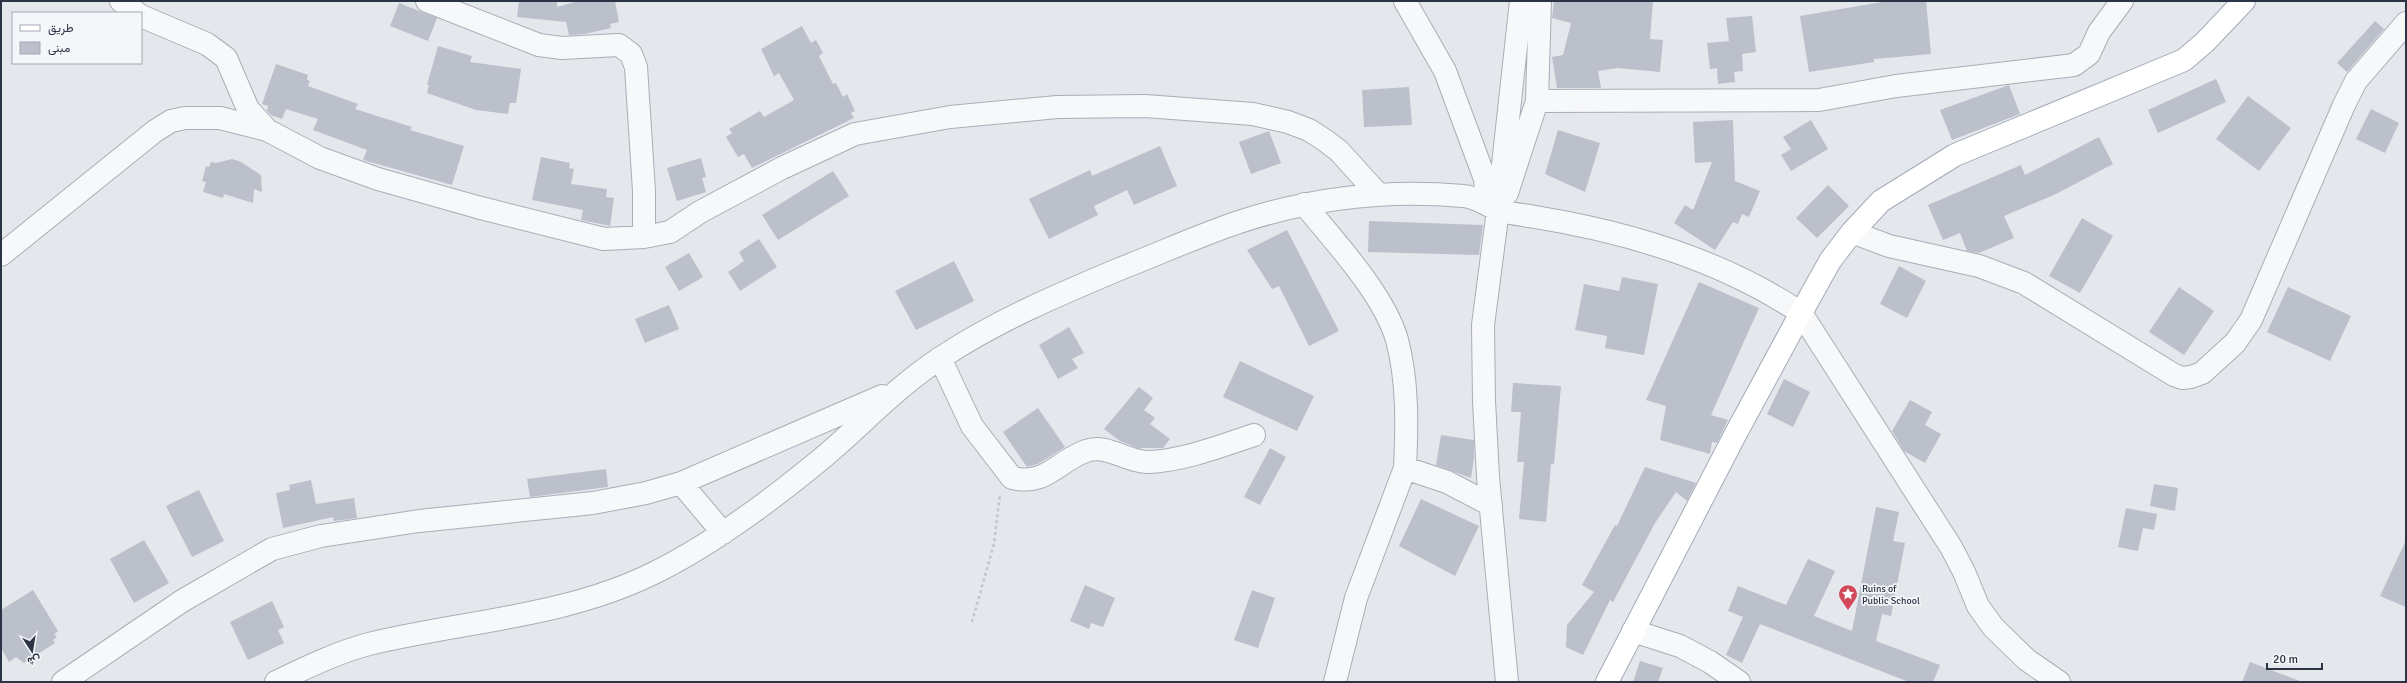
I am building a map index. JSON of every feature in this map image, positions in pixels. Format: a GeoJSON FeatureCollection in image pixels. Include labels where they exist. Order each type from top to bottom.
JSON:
{"type":"FeatureCollection","features":[{"type":"Feature","properties":{"kind":"main road"},"geometry":{"type":"LineString","coordinates":[[1607,682],[1801,313],[1830,261],[1852,232],[1881,201],[1955,155],[2184,60],[2244,1]]}},
{"type":"Feature","properties":{"kind":"street"},"geometry":{"type":"LineString","coordinates":[[121,1],[136,12]]}},
{"type":"Feature","properties":{"kind":"street"},"geometry":{"type":"LineString","coordinates":[[427,1],[539,45],[562,48],[619,46],[631,54],[636,67],[644,191],[644,237]]}},
{"type":"Feature","properties":{"kind":"street"},"geometry":{"type":"LineString","coordinates":[[1405,1],[1446,71],[1485,179],[1492,207]]}},
{"type":"Feature","properties":{"kind":"street"},"geometry":{"type":"LineString","coordinates":[[1508,682],[1491,505],[1484,401],[1483,326],[1492,207],[1521,1]]}},
{"type":"Feature","properties":{"kind":"street"},"geometry":{"type":"LineString","coordinates":[[1492,207],[1515,174],[1537,101],[1540,1]]}},
{"type":"Feature","properties":{"kind":"street"},"geometry":{"type":"LineString","coordinates":[[1537,101],[1819,100],[1896,86],[2074,65],[2089,54],[2099,32],[2122,1]]}},
{"type":"Feature","properties":{"kind":"street"},"geometry":{"type":"LineString","coordinates":[[142,16],[207,44],[226,58],[248,109],[267,130]]}},
{"type":"Feature","properties":{"kind":"street"},"geometry":{"type":"LineString","coordinates":[[1852,232],[1889,246],[1978,266],[2024,283],[2174,375],[2182,378],[2191,377],[2202,373],[2223,356],[2235,343],[2250,320],[2344,104],[2356,81],[2406,23]]}},
{"type":"Feature","properties":{"kind":"street"},"geometry":{"type":"LineString","coordinates":[[1,255],[154,131],[171,121],[202,117],[220,118],[267,130],[320,158],[477,208],[604,239],[644,237],[670,232],[700,212],[782,168],[855,134],[950,117],[1056,107],[1145,106],[1252,114],[1288,122],[1310,130],[1326,140],[1377,193]]}},
{"type":"Feature","properties":{"kind":"street"},"geometry":{"type":"LineString","coordinates":[[276,682],[366,645],[489,622],[602,594],[653,574],[723,533],[820,460],[900,389],[940,358],[1002,322],[1061,294],[1230,225],[1304,204],[1377,193],[1466,196],[1492,207],[1570,222],[1650,243],[1694,258],[1744,280],[1776,296],[1801,313],[1951,547],[1964,572],[1978,606],[1993,627],[2027,660],[2059,682]]}},
{"type":"Feature","properties":{"kind":"street"},"geometry":{"type":"LineString","coordinates":[[1304,204],[1378,300],[1397,339],[1405,386],[1406,434],[1404,468],[1356,598],[1335,682]]}},
{"type":"Feature","properties":{"kind":"street"},"geometry":{"type":"LineString","coordinates":[[940,358],[972,426],[1005,472],[1012,478],[1021,480],[1040,478],[1085,451],[1098,448],[1127,458],[1150,462],[1202,452],[1254,436]]}},
{"type":"Feature","properties":{"kind":"street"},"geometry":{"type":"LineString","coordinates":[[63,682],[182,601],[272,549],[321,536],[419,521],[593,504],[646,493],[681,483],[900,389]]}},
{"type":"Feature","properties":{"kind":"street"},"geometry":{"type":"LineString","coordinates":[[1404,468],[1447,482],[1491,505]]}},
{"type":"Feature","properties":{"kind":"street"},"geometry":{"type":"LineString","coordinates":[[681,483],[723,533]]}},
{"type":"Feature","properties":{"kind":"street"},"geometry":{"type":"LineString","coordinates":[[1633,631],[1680,646],[1710,662],[1739,682]]}},
{"type":"Feature","properties":{"kind":"path"},"geometry":{"type":"LineString","coordinates":[[972,622],[994,544],[1005,472]]}},
{"type":"Feature","properties":{"kind":"building"},"geometry":{"type":"Polygon","coordinates":[[[519,1],[557,1],[557,7],[578,1],[615,1],[619,22],[610,24],[611,28],[585,34],[569,35],[566,22],[517,17],[519,1]]]}},
{"type":"Feature","properties":{"kind":"building"},"geometry":{"type":"Polygon","coordinates":[[[1554,1],[1653,1],[1650,39],[1663,40],[1660,72],[1618,68],[1598,71],[1601,88],[1557,88],[1552,57],[1563,55],[1571,23],[1552,18],[1554,1]]]}},
{"type":"Feature","properties":{"kind":"building"},"geometry":{"type":"Polygon","coordinates":[[[1926,1],[1931,54],[1874,59],[1874,62],[1809,72],[1800,16],[1882,2],[1926,1]]]}},
{"type":"Feature","properties":{"kind":"building"},"geometry":{"type":"Polygon","coordinates":[[[399,3],[437,18],[428,41],[390,26],[399,3]]]}},
{"type":"Feature","properties":{"kind":"building"},"geometry":{"type":"Polygon","coordinates":[[[1752,16],[1756,52],[1742,54],[1743,71],[1734,72],[1735,82],[1718,84],[1717,68],[1710,69],[1707,43],[1729,41],[1726,18],[1752,16]]]}},
{"type":"Feature","properties":{"kind":"building"},"geometry":{"type":"Polygon","coordinates":[[[2375,21],[2384,29],[2347,72],[2337,63],[2375,21]]]}},
{"type":"Feature","properties":{"kind":"building"},"geometry":{"type":"Polygon","coordinates":[[[802,26],[811,43],[816,40],[823,53],[819,56],[833,84],[836,83],[843,97],[847,94],[855,111],[851,113],[854,118],[752,168],[744,154],[738,157],[726,137],[732,133],[729,129],[760,111],[764,117],[794,100],[779,73],[774,76],[761,49],[802,26]]]}},
{"type":"Feature","properties":{"kind":"building"},"geometry":{"type":"Polygon","coordinates":[[[438,46],[472,56],[470,62],[521,69],[516,103],[510,103],[508,114],[476,110],[427,93],[429,85],[427,85],[438,46]]]}},
{"type":"Feature","properties":{"kind":"building"},"geometry":{"type":"Polygon","coordinates":[[[276,64],[308,75],[307,80],[310,81],[308,86],[358,104],[355,109],[412,127],[410,130],[464,146],[452,185],[363,160],[367,150],[313,130],[318,119],[286,109],[282,119],[271,115],[267,111],[268,106],[262,104],[276,64]]]}},
{"type":"Feature","properties":{"kind":"building"},"geometry":{"type":"Polygon","coordinates":[[[2216,79],[2226,102],[2158,133],[2148,110],[2216,79]]]}},
{"type":"Feature","properties":{"kind":"building"},"geometry":{"type":"Polygon","coordinates":[[[2009,85],[2020,114],[1952,140],[1940,110],[2009,85]]]}},
{"type":"Feature","properties":{"kind":"building"},"geometry":{"type":"Polygon","coordinates":[[[1409,87],[1412,125],[1364,127],[1362,90],[1409,87]]]}},
{"type":"Feature","properties":{"kind":"building"},"geometry":{"type":"Polygon","coordinates":[[[2248,96],[2291,128],[2259,171],[2216,139],[2248,96]]]}},
{"type":"Feature","properties":{"kind":"building"},"geometry":{"type":"Polygon","coordinates":[[[2371,109],[2399,123],[2385,153],[2356,139],[2371,109]]]}},
{"type":"Feature","properties":{"kind":"building"},"geometry":{"type":"Polygon","coordinates":[[[1733,120],[1735,181],[1760,191],[1749,217],[1742,214],[1738,224],[1733,222],[1715,250],[1674,223],[1685,205],[1693,210],[1712,162],[1695,163],[1693,122],[1733,120]]]}},
{"type":"Feature","properties":{"kind":"building"},"geometry":{"type":"Polygon","coordinates":[[[1811,120],[1828,149],[1791,171],[1781,155],[1791,149],[1783,137],[1811,120]]]}},
{"type":"Feature","properties":{"kind":"building"},"geometry":{"type":"Polygon","coordinates":[[[1558,130],[1600,143],[1585,192],[1545,174],[1558,130]]]}},
{"type":"Feature","properties":{"kind":"building"},"geometry":{"type":"Polygon","coordinates":[[[1269,131],[1281,163],[1251,174],[1239,142],[1269,131]]]}},
{"type":"Feature","properties":{"kind":"building"},"geometry":{"type":"Polygon","coordinates":[[[2099,137],[2113,164],[2056,194],[2004,216],[2014,238],[1979,253],[1967,251],[1960,233],[1943,240],[1928,205],[2021,165],[2025,175],[2099,137]]]}},
{"type":"Feature","properties":{"kind":"building"},"geometry":{"type":"Polygon","coordinates":[[[1160,146],[1177,186],[1134,205],[1127,190],[1094,206],[1098,215],[1049,239],[1029,199],[1090,170],[1092,176],[1160,146]]]}},
{"type":"Feature","properties":{"kind":"building"},"geometry":{"type":"Polygon","coordinates":[[[541,157],[570,163],[569,168],[574,169],[571,184],[607,189],[606,197],[614,198],[610,226],[581,220],[583,210],[532,200],[541,157]]]}},
{"type":"Feature","properties":{"kind":"building"},"geometry":{"type":"Polygon","coordinates":[[[701,158],[706,177],[702,178],[706,192],[677,201],[667,168],[701,158]]]}},
{"type":"Feature","properties":{"kind":"building"},"geometry":{"type":"Polygon","coordinates":[[[232,159],[241,162],[261,175],[262,192],[254,189],[253,203],[224,194],[223,198],[203,192],[206,182],[202,181],[206,166],[209,167],[211,162],[216,163],[232,159]]]}},
{"type":"Feature","properties":{"kind":"building"},"geometry":{"type":"Polygon","coordinates":[[[833,171],[849,196],[778,240],[762,215],[833,171]]]}},
{"type":"Feature","properties":{"kind":"building"},"geometry":{"type":"Polygon","coordinates":[[[1828,185],[1849,206],[1817,238],[1796,218],[1828,185]]]}},
{"type":"Feature","properties":{"kind":"building"},"geometry":{"type":"Polygon","coordinates":[[[2082,218],[2113,236],[2080,293],[2049,276],[2082,218]]]}},
{"type":"Feature","properties":{"kind":"building"},"geometry":{"type":"Polygon","coordinates":[[[1369,221],[1483,225],[1479,255],[1368,252],[1369,221]]]}},
{"type":"Feature","properties":{"kind":"building"},"geometry":{"type":"Polygon","coordinates":[[[1287,230],[1339,331],[1309,346],[1279,286],[1272,289],[1247,250],[1287,230]]]}},
{"type":"Feature","properties":{"kind":"building"},"geometry":{"type":"Polygon","coordinates":[[[759,239],[777,267],[740,291],[728,272],[744,261],[739,252],[759,239]]]}},
{"type":"Feature","properties":{"kind":"building"},"geometry":{"type":"Polygon","coordinates":[[[689,253],[703,277],[679,291],[665,267],[689,253]]]}},
{"type":"Feature","properties":{"kind":"building"},"geometry":{"type":"Polygon","coordinates":[[[954,261],[974,301],[916,330],[895,291],[954,261]]]}},
{"type":"Feature","properties":{"kind":"building"},"geometry":{"type":"Polygon","coordinates":[[[1899,266],[1926,281],[1907,318],[1880,304],[1899,266]]]}},
{"type":"Feature","properties":{"kind":"building"},"geometry":{"type":"Polygon","coordinates":[[[1622,277],[1658,284],[1644,355],[1605,348],[1607,336],[1575,330],[1584,284],[1619,291],[1622,277]]]}},
{"type":"Feature","properties":{"kind":"building"},"geometry":{"type":"Polygon","coordinates":[[[1699,282],[1759,308],[1711,415],[1728,420],[1717,443],[1712,442],[1710,454],[1660,440],[1666,406],[1646,400],[1699,282]]]}},
{"type":"Feature","properties":{"kind":"building"},"geometry":{"type":"Polygon","coordinates":[[[2179,287],[2214,311],[2184,355],[2149,332],[2179,287]]]}},
{"type":"Feature","properties":{"kind":"building"},"geometry":{"type":"Polygon","coordinates":[[[2288,287],[2351,316],[2330,361],[2267,332],[2288,287]]]}},
{"type":"Feature","properties":{"kind":"building"},"geometry":{"type":"Polygon","coordinates":[[[669,305],[679,329],[645,343],[635,319],[669,305]]]}},
{"type":"Feature","properties":{"kind":"building"},"geometry":{"type":"Polygon","coordinates":[[[1069,327],[1084,353],[1072,359],[1078,368],[1058,379],[1039,345],[1069,327]]]}},
{"type":"Feature","properties":{"kind":"building"},"geometry":{"type":"Polygon","coordinates":[[[1240,361],[1314,396],[1297,431],[1223,397],[1240,361]]]}},
{"type":"Feature","properties":{"kind":"building"},"geometry":{"type":"Polygon","coordinates":[[[1784,379],[1810,392],[1793,427],[1767,414],[1784,379]]]}},
{"type":"Feature","properties":{"kind":"building"},"geometry":{"type":"Polygon","coordinates":[[[1513,383],[1561,386],[1554,464],[1551,464],[1546,522],[1519,519],[1524,462],[1517,462],[1521,412],[1511,412],[1513,383]]]}},
{"type":"Feature","properties":{"kind":"building"},"geometry":{"type":"Polygon","coordinates":[[[1139,387],[1153,398],[1144,410],[1155,418],[1150,424],[1170,439],[1163,448],[1138,448],[1120,441],[1104,429],[1139,387]]]}},
{"type":"Feature","properties":{"kind":"building"},"geometry":{"type":"Polygon","coordinates":[[[1910,400],[1932,412],[1925,425],[1941,434],[1925,463],[1904,451],[1892,431],[1910,400]]]}},
{"type":"Feature","properties":{"kind":"building"},"geometry":{"type":"Polygon","coordinates":[[[1038,408],[1065,447],[1038,464],[1027,467],[1003,432],[1038,408]]]}},
{"type":"Feature","properties":{"kind":"building"},"geometry":{"type":"Polygon","coordinates":[[[1441,435],[1474,440],[1474,458],[1471,478],[1436,465],[1441,435]]]}},
{"type":"Feature","properties":{"kind":"building"},"geometry":{"type":"Polygon","coordinates":[[[1270,448],[1286,457],[1260,505],[1244,497],[1270,448]]]}},
{"type":"Feature","properties":{"kind":"building"},"geometry":{"type":"Polygon","coordinates":[[[1645,467],[1696,483],[1687,501],[1676,492],[1655,523],[1613,602],[1610,600],[1583,655],[1566,647],[1567,625],[1594,592],[1582,585],[1615,525],[1617,526],[1645,467]]]}},
{"type":"Feature","properties":{"kind":"building"},"geometry":{"type":"Polygon","coordinates":[[[606,469],[608,487],[530,497],[527,479],[606,469]]]}},
{"type":"Feature","properties":{"kind":"building"},"geometry":{"type":"Polygon","coordinates":[[[311,480],[316,504],[354,498],[357,518],[334,521],[333,517],[283,528],[276,493],[290,490],[289,485],[311,480]]]}},
{"type":"Feature","properties":{"kind":"building"},"geometry":{"type":"Polygon","coordinates":[[[2154,484],[2178,488],[2175,511],[2150,506],[2154,484]]]}},
{"type":"Feature","properties":{"kind":"building"},"geometry":{"type":"Polygon","coordinates":[[[199,490],[224,541],[192,557],[166,506],[199,490]]]}},
{"type":"Feature","properties":{"kind":"building"},"geometry":{"type":"Polygon","coordinates":[[[1421,499],[1479,526],[1455,576],[1399,546],[1421,499]]]}},
{"type":"Feature","properties":{"kind":"building"},"geometry":{"type":"Polygon","coordinates":[[[1876,507],[1899,512],[1893,541],[1905,543],[1891,616],[1882,614],[1876,641],[1940,665],[1933,682],[1909,682],[1760,624],[1742,663],[1726,655],[1743,617],[1728,611],[1738,586],[1786,605],[1808,559],[1835,571],[1814,616],[1852,631],[1876,507]]]}},
{"type":"Feature","properties":{"kind":"building"},"geometry":{"type":"Polygon","coordinates":[[[2126,508],[2157,514],[2154,530],[2143,528],[2138,551],[2118,547],[2126,508]]]}},
{"type":"Feature","properties":{"kind":"building"},"geometry":{"type":"Polygon","coordinates":[[[144,540],[169,583],[134,603],[110,559],[144,540]]]}},
{"type":"Feature","properties":{"kind":"building"},"geometry":{"type":"Polygon","coordinates":[[[2406,540],[2406,607],[2380,596],[2406,540]]]}},
{"type":"Feature","properties":{"kind":"building"},"geometry":{"type":"Polygon","coordinates":[[[1085,585],[1115,598],[1103,627],[1091,623],[1089,629],[1070,621],[1085,585]]]}},
{"type":"Feature","properties":{"kind":"building"},"geometry":{"type":"Polygon","coordinates":[[[33,590],[58,631],[54,634],[57,637],[53,640],[55,643],[24,663],[16,657],[9,662],[1,648],[1,610],[33,590]]]}},
{"type":"Feature","properties":{"kind":"building"},"geometry":{"type":"Polygon","coordinates":[[[1252,590],[1275,598],[1258,648],[1234,640],[1252,590]]]}},
{"type":"Feature","properties":{"kind":"building"},"geometry":{"type":"Polygon","coordinates":[[[272,601],[284,627],[278,630],[284,643],[248,660],[230,622],[272,601]]]}},
{"type":"Feature","properties":{"kind":"building"},"geometry":{"type":"Polygon","coordinates":[[[1640,661],[1663,668],[1658,682],[1633,682],[1640,661]]]}},
{"type":"Feature","properties":{"kind":"building"},"geometry":{"type":"Polygon","coordinates":[[[2250,662],[2300,681],[2300,682],[2242,682],[2250,662]]]}},
{"type":"Feature","properties":{"kind":"place","name":"Ruins of Public School"},"geometry":{"type":"Point","coordinates":[1848,611]}}]}
